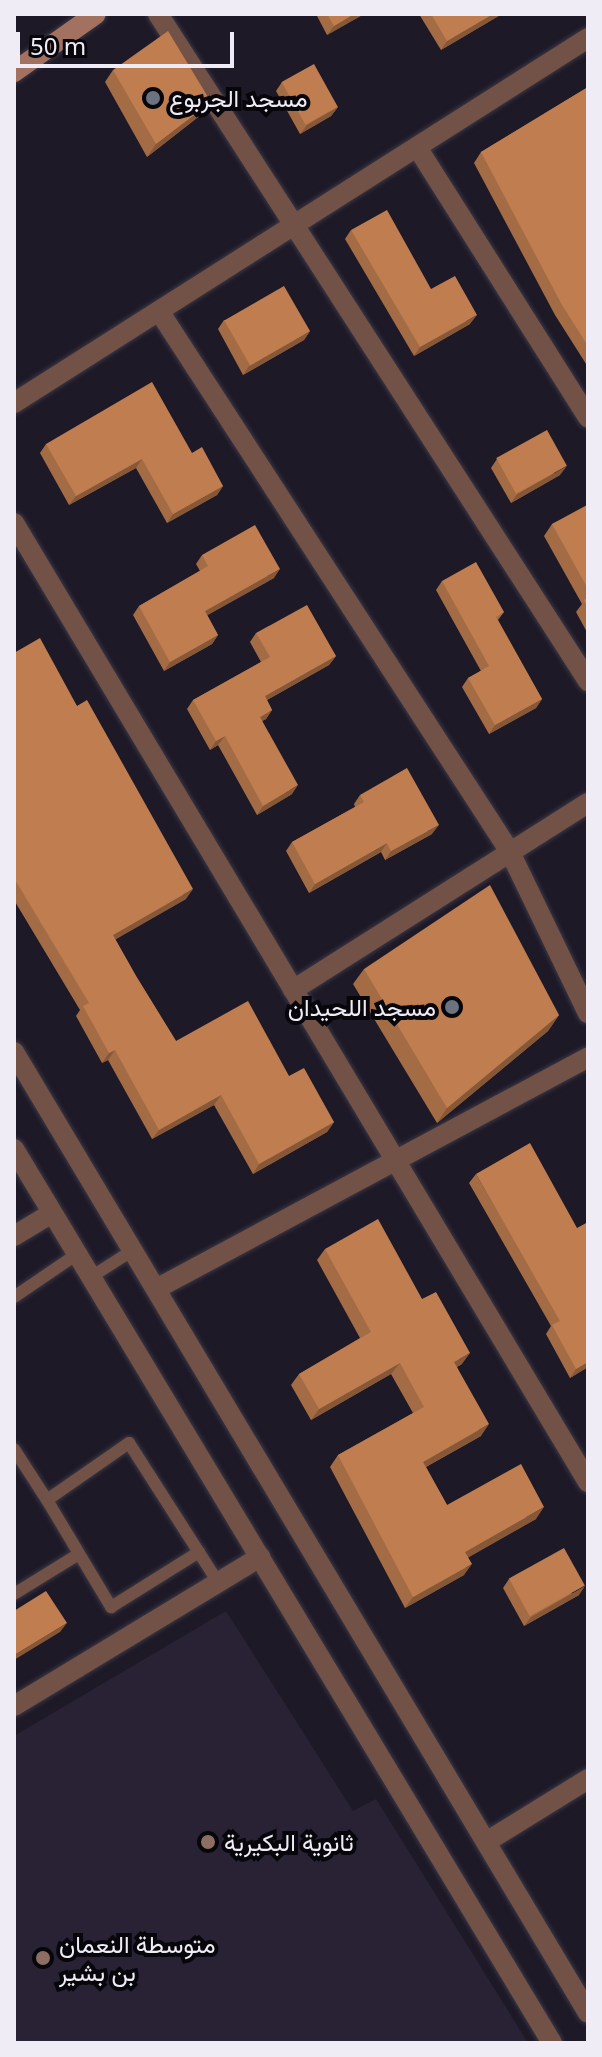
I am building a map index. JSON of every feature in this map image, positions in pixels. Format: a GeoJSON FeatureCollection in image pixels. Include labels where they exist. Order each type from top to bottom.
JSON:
{"type":"FeatureCollection","features":[{"type":"Feature","properties":{"kind":"main road"},"geometry":{"type":"LineString","coordinates":[[14,72],[96,14]]}},
{"type":"Feature","properties":{"kind":"street"},"geometry":{"type":"LineString","coordinates":[[158,14],[297,223],[588,681]]}},
{"type":"Feature","properties":{"kind":"street"},"geometry":{"type":"LineString","coordinates":[[14,403],[588,38]]}},
{"type":"Feature","properties":{"kind":"street"},"geometry":{"type":"LineString","coordinates":[[417,147],[588,418]]}},
{"type":"Feature","properties":{"kind":"street"},"geometry":{"type":"LineString","coordinates":[[159,311],[510,852],[588,1013]]}},
{"type":"Feature","properties":{"kind":"street"},"geometry":{"type":"LineString","coordinates":[[14,523],[588,1482]]}},
{"type":"Feature","properties":{"kind":"street"},"geometry":{"type":"LineString","coordinates":[[293,990],[588,803]]}},
{"type":"Feature","properties":{"kind":"street"},"geometry":{"type":"LineString","coordinates":[[14,1052],[588,2013]]}},
{"type":"Feature","properties":{"kind":"street"},"geometry":{"type":"LineString","coordinates":[[156,1289],[588,1057]]}},
{"type":"Feature","properties":{"kind":"street"},"geometry":{"type":"LineString","coordinates":[[14,1149],[552,2043]]}},
{"type":"Feature","properties":{"kind":"street"},"geometry":{"type":"LineString","coordinates":[[14,1236],[52,1213]]}},
{"type":"Feature","properties":{"kind":"street"},"geometry":{"type":"LineString","coordinates":[[14,1706],[260,1557]]}},
{"type":"Feature","properties":{"kind":"street"},"geometry":{"type":"LineString","coordinates":[[486,1842],[588,1779]]}},
{"type":"Feature","properties":{"kind":"lane"},"geometry":{"type":"LineString","coordinates":[[91,1277],[133,1250]]}},
{"type":"Feature","properties":{"kind":"lane"},"geometry":{"type":"LineString","coordinates":[[14,1297],[77,1254]]}},
{"type":"Feature","properties":{"kind":"lane"},"geometry":{"type":"LineString","coordinates":[[47,1500],[129,1443],[218,1582]]}},
{"type":"Feature","properties":{"kind":"lane"},"geometry":{"type":"LineString","coordinates":[[14,1449],[111,1607],[199,1552]]}},
{"type":"Feature","properties":{"kind":"lane"},"geometry":{"type":"LineString","coordinates":[[14,1594],[79,1554]]}},
{"type":"Feature","properties":{"kind":"shaded area","name":"ثانوية البكيرية"},"geometry":{"type":"Polygon","coordinates":[[[226,1611],[353,1811],[376,1799],[528,2043],[14,2043],[14,1736],[226,1611]]]}},
{"type":"Feature","properties":{"kind":"building"},"geometry":{"type":"Polygon","coordinates":[[[327,14],[354,14],[334,26],[327,14]]]}},
{"type":"Feature","properties":{"kind":"building"},"geometry":{"type":"Polygon","coordinates":[[[431,14],[493,14],[447,41],[431,14]]]}},
{"type":"Feature","properties":{"kind":"building","name":"مسجد الجربوع"},"geometry":{"type":"Polygon","coordinates":[[[168,31],[211,102],[156,144],[113,70],[168,31]]]}},
{"type":"Feature","properties":{"kind":"building"},"geometry":{"type":"Polygon","coordinates":[[[314,64],[338,107],[305,125],[282,82],[314,64]]]}},
{"type":"Feature","properties":{"kind":"building"},"geometry":{"type":"Polygon","coordinates":[[[588,87],[588,346],[562,305],[481,152],[588,87]]]}},
{"type":"Feature","properties":{"kind":"building"},"geometry":{"type":"Polygon","coordinates":[[[387,210],[431,289],[455,276],[477,315],[420,347],[351,230],[387,210]]]}},
{"type":"Feature","properties":{"kind":"building"},"geometry":{"type":"Polygon","coordinates":[[[284,286],[310,331],[250,366],[224,320],[284,286]]]}},
{"type":"Feature","properties":{"kind":"building"},"geometry":{"type":"Polygon","coordinates":[[[152,382],[192,453],[202,447],[223,486],[173,514],[142,459],[76,496],[46,444],[152,382]]]}},
{"type":"Feature","properties":{"kind":"building"},"geometry":{"type":"Polygon","coordinates":[[[547,430],[567,466],[516,494],[496,458],[547,430]]]}},
{"type":"Feature","properties":{"kind":"building"},"geometry":{"type":"Polygon","coordinates":[[[588,507],[588,589],[552,524],[588,507]]]}},
{"type":"Feature","properties":{"kind":"building"},"geometry":{"type":"Polygon","coordinates":[[[255,525],[280,569],[205,611],[218,635],[170,662],[139,606],[208,566],[202,555],[255,525]]]}},
{"type":"Feature","properties":{"kind":"building"},"geometry":{"type":"Polygon","coordinates":[[[476,562],[504,612],[496,617],[542,699],[495,725],[468,678],[489,666],[442,581],[476,562]]]}},
{"type":"Feature","properties":{"kind":"building"},"geometry":{"type":"Polygon","coordinates":[[[307,605],[336,656],[265,696],[272,710],[260,717],[298,785],[263,806],[225,736],[216,741],[193,700],[270,657],[256,633],[307,605]]]}},
{"type":"Feature","properties":{"kind":"building"},"geometry":{"type":"Polygon","coordinates":[[[40,638],[77,706],[87,700],[193,889],[113,935],[136,976],[176,1041],[248,1001],[289,1076],[304,1068],[334,1122],[259,1164],[221,1095],[159,1130],[115,1050],[109,1053],[83,1006],[89,1003],[14,878],[14,653],[40,638]]]}},
{"type":"Feature","properties":{"kind":"building"},"geometry":{"type":"Polygon","coordinates":[[[407,768],[439,825],[391,851],[387,843],[315,884],[292,842],[364,802],[360,795],[407,768]]]}},
{"type":"Feature","properties":{"kind":"building","name":"مسجد اللحيدان"},"geometry":{"type":"Polygon","coordinates":[[[490,885],[559,1015],[447,1108],[364,969],[490,885]]]}},
{"type":"Feature","properties":{"kind":"building"},"geometry":{"type":"Polygon","coordinates":[[[530,1143],[577,1228],[588,1222],[588,1362],[576,1369],[552,1325],[560,1321],[476,1174],[530,1143]]]}},
{"type":"Feature","properties":{"kind":"building"},"geometry":{"type":"Polygon","coordinates":[[[378,1219],[422,1299],[436,1292],[470,1353],[454,1362],[489,1424],[423,1462],[447,1505],[521,1464],[544,1507],[465,1552],[472,1564],[413,1597],[338,1455],[424,1407],[400,1363],[319,1409],[299,1374],[371,1332],[325,1249],[378,1219]]]}},
{"type":"Feature","properties":{"kind":"building"},"geometry":{"type":"Polygon","coordinates":[[[564,1548],[585,1586],[530,1616],[509,1579],[564,1548]]]}},
{"type":"Feature","properties":{"kind":"building"},"geometry":{"type":"Polygon","coordinates":[[[46,1591],[67,1623],[16,1654],[14,1611],[46,1591]]]}},
{"type":"Feature","properties":{"kind":"place","name":"مسجد الجربوع"},"geometry":{"type":"Point","coordinates":[153,98]}},
{"type":"Feature","properties":{"kind":"place","name":"مسجد اللحيدان"},"geometry":{"type":"Point","coordinates":[452,1007]}},
{"type":"Feature","properties":{"kind":"place","name":"ثانوية البكيرية"},"geometry":{"type":"Point","coordinates":[208,1842]}},
{"type":"Feature","properties":{"kind":"place","name":"متوسطة النعمان بن بشير"},"geometry":{"type":"Point","coordinates":[43,1958]}}]}
